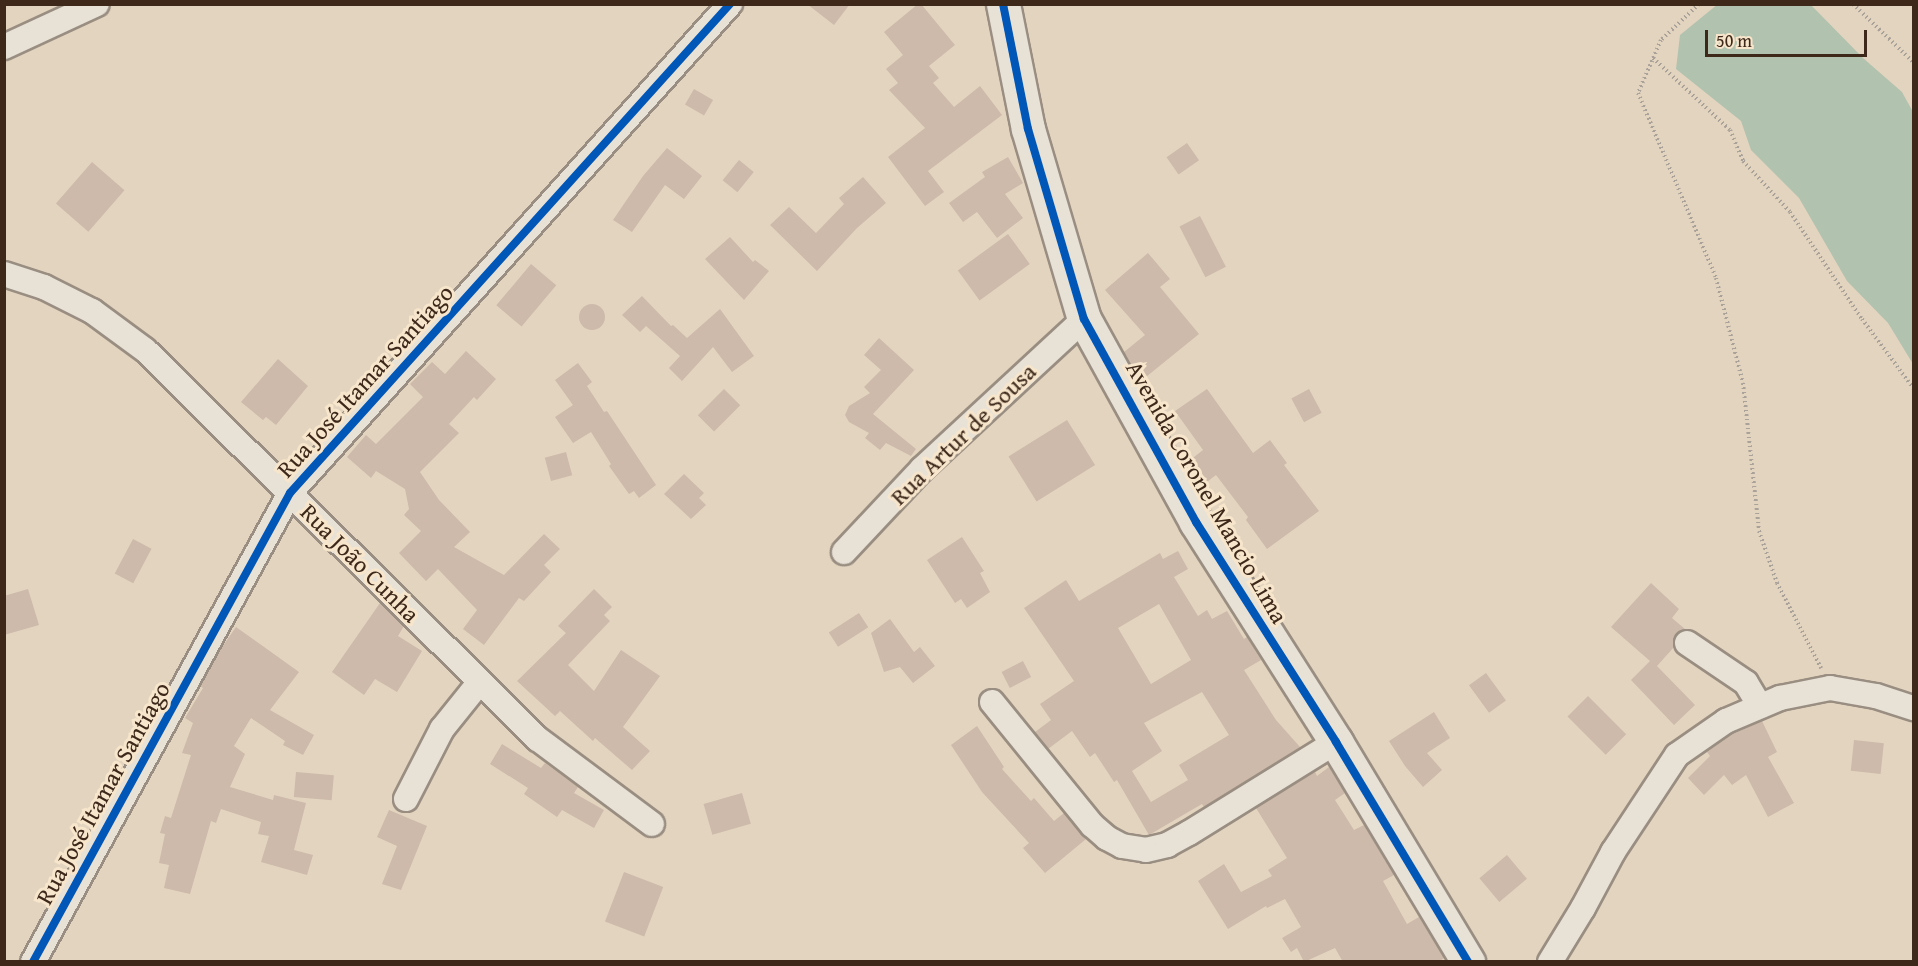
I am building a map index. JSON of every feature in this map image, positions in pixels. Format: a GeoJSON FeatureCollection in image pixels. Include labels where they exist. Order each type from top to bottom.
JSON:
{"type":"FeatureCollection","features":[{"type":"Feature","properties":{"kind":"street"},"geometry":{"type":"LineString","coordinates":[[4,47],[97,4]]}},
{"type":"Feature","properties":{"kind":"street","name":"Rua José Itamar Santiago"},"geometry":{"type":"LineString","coordinates":[[33,962],[290,493],[730,4]]}},
{"type":"Feature","properties":{"kind":"street","name":"Avenida Coronel Mancio Lima"},"geometry":{"type":"LineString","coordinates":[[1003,4],[1028,129],[1084,319],[1196,522],[1336,742],[1468,962]]}},
{"type":"Feature","properties":{"kind":"street","name":"Rua João Cunha"},"geometry":{"type":"LineString","coordinates":[[4,274],[44,287],[92,311],[144,350],[538,739],[652,824]]}},
{"type":"Feature","properties":{"kind":"street","name":"Rua Artur de Sousa"},"geometry":{"type":"LineString","coordinates":[[843,552],[922,469],[1084,319]]}},
{"type":"Feature","properties":{"kind":"street"},"geometry":{"type":"LineString","coordinates":[[1687,643],[1746,683],[1760,706]]}},
{"type":"Feature","properties":{"kind":"street"},"geometry":{"type":"LineString","coordinates":[[406,799],[442,729],[479,683]]}},
{"type":"Feature","properties":{"kind":"street"},"geometry":{"type":"LineString","coordinates":[[1550,962],[1612,852],[1677,755],[1726,721],[1760,706],[1780,698],[1830,688],[1876,696],[1914,708]]}},
{"type":"Feature","properties":{"kind":"street"},"geometry":{"type":"LineString","coordinates":[[992,702],[1092,825],[1107,838],[1132,849],[1146,850],[1167,845],[1336,742]]}},
{"type":"Feature","properties":{"kind":"path"},"geometry":{"type":"LineString","coordinates":[[1699,4],[1661,40],[1638,93],[1716,278],[1743,383],[1760,531],[1777,583],[1805,633],[1830,688]]}},
{"type":"Feature","properties":{"kind":"path"},"geometry":{"type":"LineString","coordinates":[[1853,4],[1914,63]]}},
{"type":"Feature","properties":{"kind":"path"},"geometry":{"type":"LineString","coordinates":[[1653,58],[1730,130],[1743,161],[1790,212],[1862,319],[1914,389]]}},
{"type":"Feature","properties":{"kind":"shaded area"},"geometry":{"type":"Polygon","coordinates":[[[1718,4],[1811,5],[1863,58],[1902,92],[1913,112],[1913,364],[1888,323],[1847,281],[1799,198],[1751,150],[1741,121],[1676,69],[1680,35],[1718,4]]]}},
{"type":"Feature","properties":{"kind":"building"},"geometry":{"type":"Polygon","coordinates":[[[807,4],[850,4],[834,25],[807,4]]]}},
{"type":"Feature","properties":{"kind":"building"},"geometry":{"type":"Polygon","coordinates":[[[918,4],[921,4],[955,45],[929,66],[939,78],[933,83],[954,107],[980,86],[1002,115],[928,171],[944,192],[925,206],[888,157],[925,128],[889,90],[898,83],[886,69],[903,55],[884,32],[918,4]]]}},
{"type":"Feature","properties":{"kind":"building"},"geometry":{"type":"Polygon","coordinates":[[[694,89],[713,100],[704,116],[685,105],[694,89]]]}},
{"type":"Feature","properties":{"kind":"building"},"geometry":{"type":"Polygon","coordinates":[[[1187,143],[1199,160],[1179,175],[1167,157],[1187,143]]]}},
{"type":"Feature","properties":{"kind":"building"},"geometry":{"type":"Polygon","coordinates":[[[667,148],[702,176],[684,199],[665,185],[632,232],[613,220],[643,176],[667,148]]]}},
{"type":"Feature","properties":{"kind":"building"},"geometry":{"type":"Polygon","coordinates":[[[1008,157],[1023,183],[1005,194],[1023,218],[997,238],[977,212],[963,222],[949,203],[985,177],[982,172],[1008,157]]]}},
{"type":"Feature","properties":{"kind":"building"},"geometry":{"type":"Polygon","coordinates":[[[739,160],[754,172],[737,192],[723,180],[739,160]]]}},
{"type":"Feature","properties":{"kind":"building"},"geometry":{"type":"Polygon","coordinates":[[[92,162],[124,190],[88,232],[56,204],[92,162]]]}},
{"type":"Feature","properties":{"kind":"building"},"geometry":{"type":"Polygon","coordinates":[[[863,177],[886,203],[857,228],[817,271],[770,225],[789,207],[816,233],[844,204],[839,198],[863,177]]]}},
{"type":"Feature","properties":{"kind":"building"},"geometry":{"type":"Polygon","coordinates":[[[1200,216],[1226,267],[1205,277],[1180,226],[1200,216]]]}},
{"type":"Feature","properties":{"kind":"building"},"geometry":{"type":"Polygon","coordinates":[[[1008,234],[1030,264],[980,300],[958,270],[1008,234]]]}},
{"type":"Feature","properties":{"kind":"building"},"geometry":{"type":"Polygon","coordinates":[[[730,237],[753,262],[755,260],[769,271],[744,300],[705,259],[730,237]]]}},
{"type":"Feature","properties":{"kind":"building"},"geometry":{"type":"Polygon","coordinates":[[[1148,253],[1170,279],[1160,287],[1199,334],[1141,381],[1124,352],[1145,335],[1105,290],[1148,253]]]}},
{"type":"Feature","properties":{"kind":"building"},"geometry":{"type":"Polygon","coordinates":[[[531,264],[556,285],[522,327],[496,305],[531,264]]]}},
{"type":"Feature","properties":{"kind":"building"},"geometry":{"type":"Polygon","coordinates":[[[642,296],[671,326],[673,325],[687,338],[720,309],[754,356],[732,372],[713,347],[682,381],[669,368],[680,356],[646,326],[640,332],[622,315],[642,296]]]}},
{"type":"Feature","properties":{"kind":"building"},"geometry":{"type":"Polygon","coordinates":[[[592,304],[601,308],[605,317],[601,326],[592,330],[583,326],[579,317],[583,308],[592,304]]]}},
{"type":"Feature","properties":{"kind":"building"},"geometry":{"type":"Polygon","coordinates":[[[879,338],[914,370],[873,414],[916,449],[911,456],[886,443],[880,450],[865,438],[869,433],[849,422],[845,415],[849,406],[870,393],[864,387],[881,370],[864,355],[879,338]]]}},
{"type":"Feature","properties":{"kind":"building"},"geometry":{"type":"Polygon","coordinates":[[[466,351],[496,379],[477,400],[474,397],[449,424],[459,433],[420,472],[439,500],[470,532],[454,547],[504,575],[544,534],[560,549],[544,565],[551,572],[524,601],[519,598],[484,645],[463,629],[477,610],[438,569],[426,581],[399,553],[421,531],[404,515],[409,509],[405,489],[376,471],[371,478],[347,457],[366,435],[376,444],[423,397],[410,384],[432,362],[445,374],[466,351]]]}},
{"type":"Feature","properties":{"kind":"building"},"geometry":{"type":"Polygon","coordinates":[[[278,359],[308,386],[276,425],[266,417],[263,420],[241,402],[278,359]]]}},
{"type":"Feature","properties":{"kind":"building"},"geometry":{"type":"Polygon","coordinates":[[[578,363],[592,382],[587,386],[604,412],[607,411],[656,485],[639,498],[634,491],[629,494],[609,466],[611,464],[591,432],[573,443],[555,417],[573,405],[555,380],[578,363]]]}},
{"type":"Feature","properties":{"kind":"building"},"geometry":{"type":"Polygon","coordinates":[[[724,389],[740,405],[714,431],[698,415],[724,389]]]}},
{"type":"Feature","properties":{"kind":"building"},"geometry":{"type":"Polygon","coordinates":[[[1207,389],[1253,453],[1270,440],[1287,463],[1284,465],[1319,511],[1267,549],[1246,520],[1248,517],[1216,475],[1199,488],[1185,464],[1203,450],[1175,411],[1207,389]]]}},
{"type":"Feature","properties":{"kind":"building"},"geometry":{"type":"Polygon","coordinates":[[[1309,389],[1322,413],[1304,422],[1291,398],[1309,389]]]}},
{"type":"Feature","properties":{"kind":"building"},"geometry":{"type":"Polygon","coordinates":[[[1067,420],[1095,465],[1037,502],[1008,457],[1067,420]]]}},
{"type":"Feature","properties":{"kind":"building"},"geometry":{"type":"Polygon","coordinates":[[[566,452],[572,475],[551,481],[545,458],[566,452]]]}},
{"type":"Feature","properties":{"kind":"building"},"geometry":{"type":"Polygon","coordinates":[[[684,474],[704,493],[699,498],[706,505],[691,519],[664,494],[684,474]]]}},
{"type":"Feature","properties":{"kind":"building"},"geometry":{"type":"Polygon","coordinates":[[[962,537],[984,571],[980,573],[990,592],[967,608],[961,599],[955,603],[927,560],[962,537]]]}},
{"type":"Feature","properties":{"kind":"building"},"geometry":{"type":"Polygon","coordinates":[[[133,539],[152,549],[133,583],[115,573],[133,539]]]}},
{"type":"Feature","properties":{"kind":"building"},"geometry":{"type":"Polygon","coordinates":[[[1178,551],[1188,569],[1174,577],[1198,616],[1207,610],[1212,619],[1227,611],[1244,639],[1247,637],[1261,660],[1244,670],[1276,720],[1300,747],[1204,807],[1202,804],[1149,835],[1117,780],[1114,782],[1095,753],[1090,757],[1072,731],[1048,749],[1035,732],[1051,720],[1040,704],[1074,681],[1024,608],[1066,580],[1079,601],[1160,553],[1163,559],[1178,551]],[[1159,604],[1118,628],[1151,684],[1191,660],[1159,604]],[[1202,692],[1144,723],[1162,751],[1132,771],[1151,802],[1188,780],[1179,765],[1229,735],[1202,692]]]}},
{"type":"Feature","properties":{"kind":"building"},"geometry":{"type":"Polygon","coordinates":[[[1651,583],[1679,609],[1672,618],[1685,629],[1676,635],[1674,647],[1657,666],[1695,705],[1674,725],[1631,680],[1650,661],[1611,627],[1651,583]]]}},
{"type":"Feature","properties":{"kind":"building"},"geometry":{"type":"Polygon","coordinates":[[[28,589],[39,625],[4,635],[4,596],[28,589]]]}},
{"type":"Feature","properties":{"kind":"building"},"geometry":{"type":"Polygon","coordinates":[[[594,589],[612,607],[604,615],[610,621],[568,665],[594,691],[621,650],[660,676],[623,727],[650,751],[632,770],[595,738],[593,741],[560,711],[555,716],[517,681],[566,633],[558,626],[594,589]]]}},
{"type":"Feature","properties":{"kind":"building"},"geometry":{"type":"Polygon","coordinates":[[[380,603],[404,626],[398,636],[422,651],[397,692],[375,679],[364,695],[332,672],[380,603]]]}},
{"type":"Feature","properties":{"kind":"building"},"geometry":{"type":"Polygon","coordinates":[[[859,613],[868,627],[838,647],[829,633],[859,613]]]}},
{"type":"Feature","properties":{"kind":"building"},"geometry":{"type":"Polygon","coordinates":[[[890,619],[914,652],[920,647],[935,666],[913,683],[900,667],[884,672],[871,633],[890,619]]]}},
{"type":"Feature","properties":{"kind":"building"},"geometry":{"type":"Polygon","coordinates":[[[236,627],[299,672],[270,710],[314,735],[303,755],[283,745],[285,741],[251,718],[234,746],[245,754],[230,787],[273,800],[274,795],[306,803],[294,850],[313,855],[307,875],[261,862],[269,836],[258,834],[261,822],[221,809],[216,823],[211,821],[190,894],[164,888],[169,865],[159,863],[165,834],[160,833],[165,816],[171,818],[191,755],[182,753],[193,723],[185,718],[203,688],[200,686],[236,627]]]}},
{"type":"Feature","properties":{"kind":"building"},"geometry":{"type":"Polygon","coordinates":[[[1023,661],[1031,677],[1010,688],[1002,672],[1023,661]]]}},
{"type":"Feature","properties":{"kind":"building"},"geometry":{"type":"Polygon","coordinates":[[[1486,673],[1506,701],[1489,713],[1469,685],[1486,673]]]}},
{"type":"Feature","properties":{"kind":"building"},"geometry":{"type":"Polygon","coordinates":[[[1588,696],[1626,734],[1606,755],[1567,717],[1588,696]]]}},
{"type":"Feature","properties":{"kind":"building"},"geometry":{"type":"Polygon","coordinates":[[[1434,712],[1450,738],[1427,753],[1442,770],[1423,787],[1405,766],[1389,741],[1434,712]]]}},
{"type":"Feature","properties":{"kind":"building"},"geometry":{"type":"Polygon","coordinates":[[[1762,721],[1777,752],[1768,757],[1794,803],[1768,817],[1746,775],[1732,785],[1724,775],[1704,795],[1688,778],[1710,756],[1707,752],[1733,734],[1762,721]]]}},
{"type":"Feature","properties":{"kind":"building"},"geometry":{"type":"Polygon","coordinates":[[[977,726],[1004,767],[1002,769],[1031,801],[1034,798],[1054,821],[1064,813],[1086,839],[1045,873],[1023,848],[1029,843],[982,792],[951,745],[977,726]]]}},
{"type":"Feature","properties":{"kind":"building"},"geometry":{"type":"Polygon","coordinates":[[[1854,740],[1884,743],[1881,774],[1851,771],[1854,740]]]}},
{"type":"Feature","properties":{"kind":"building"},"geometry":{"type":"Polygon","coordinates":[[[502,744],[541,768],[545,763],[578,787],[574,793],[604,810],[594,828],[562,810],[557,817],[524,794],[528,788],[490,764],[502,744]]]}},
{"type":"Feature","properties":{"kind":"building"},"geometry":{"type":"Polygon","coordinates":[[[1329,767],[1345,793],[1335,800],[1354,830],[1364,825],[1394,875],[1383,881],[1407,924],[1419,917],[1444,958],[1439,962],[1343,962],[1335,948],[1304,962],[1297,948],[1291,952],[1282,938],[1301,927],[1285,899],[1267,908],[1266,906],[1228,929],[1198,881],[1224,864],[1241,892],[1272,876],[1268,870],[1287,858],[1256,808],[1315,772],[1317,776],[1329,767]]]}},
{"type":"Feature","properties":{"kind":"building"},"geometry":{"type":"Polygon","coordinates":[[[296,772],[334,775],[332,800],[294,797],[296,772]]]}},
{"type":"Feature","properties":{"kind":"building"},"geometry":{"type":"Polygon","coordinates":[[[742,793],[751,824],[712,835],[704,804],[742,793]]]}},
{"type":"Feature","properties":{"kind":"building"},"geometry":{"type":"Polygon","coordinates":[[[389,810],[427,826],[401,890],[382,884],[397,846],[377,837],[389,810]]]}},
{"type":"Feature","properties":{"kind":"building"},"geometry":{"type":"Polygon","coordinates":[[[1507,855],[1527,879],[1499,902],[1479,878],[1507,855]]]}},
{"type":"Feature","properties":{"kind":"building"},"geometry":{"type":"Polygon","coordinates":[[[624,872],[663,887],[644,937],[605,921],[624,872]]]}},
{"type":"Feature","properties":{"kind":"cycle path"},"geometry":{"type":"LineString","coordinates":[[33,962],[290,493],[730,4]]}},
{"type":"Feature","properties":{"kind":"cycle path"},"geometry":{"type":"LineString","coordinates":[[1003,4],[1028,129],[1084,319],[1196,522],[1336,742],[1468,962]]}}]}
